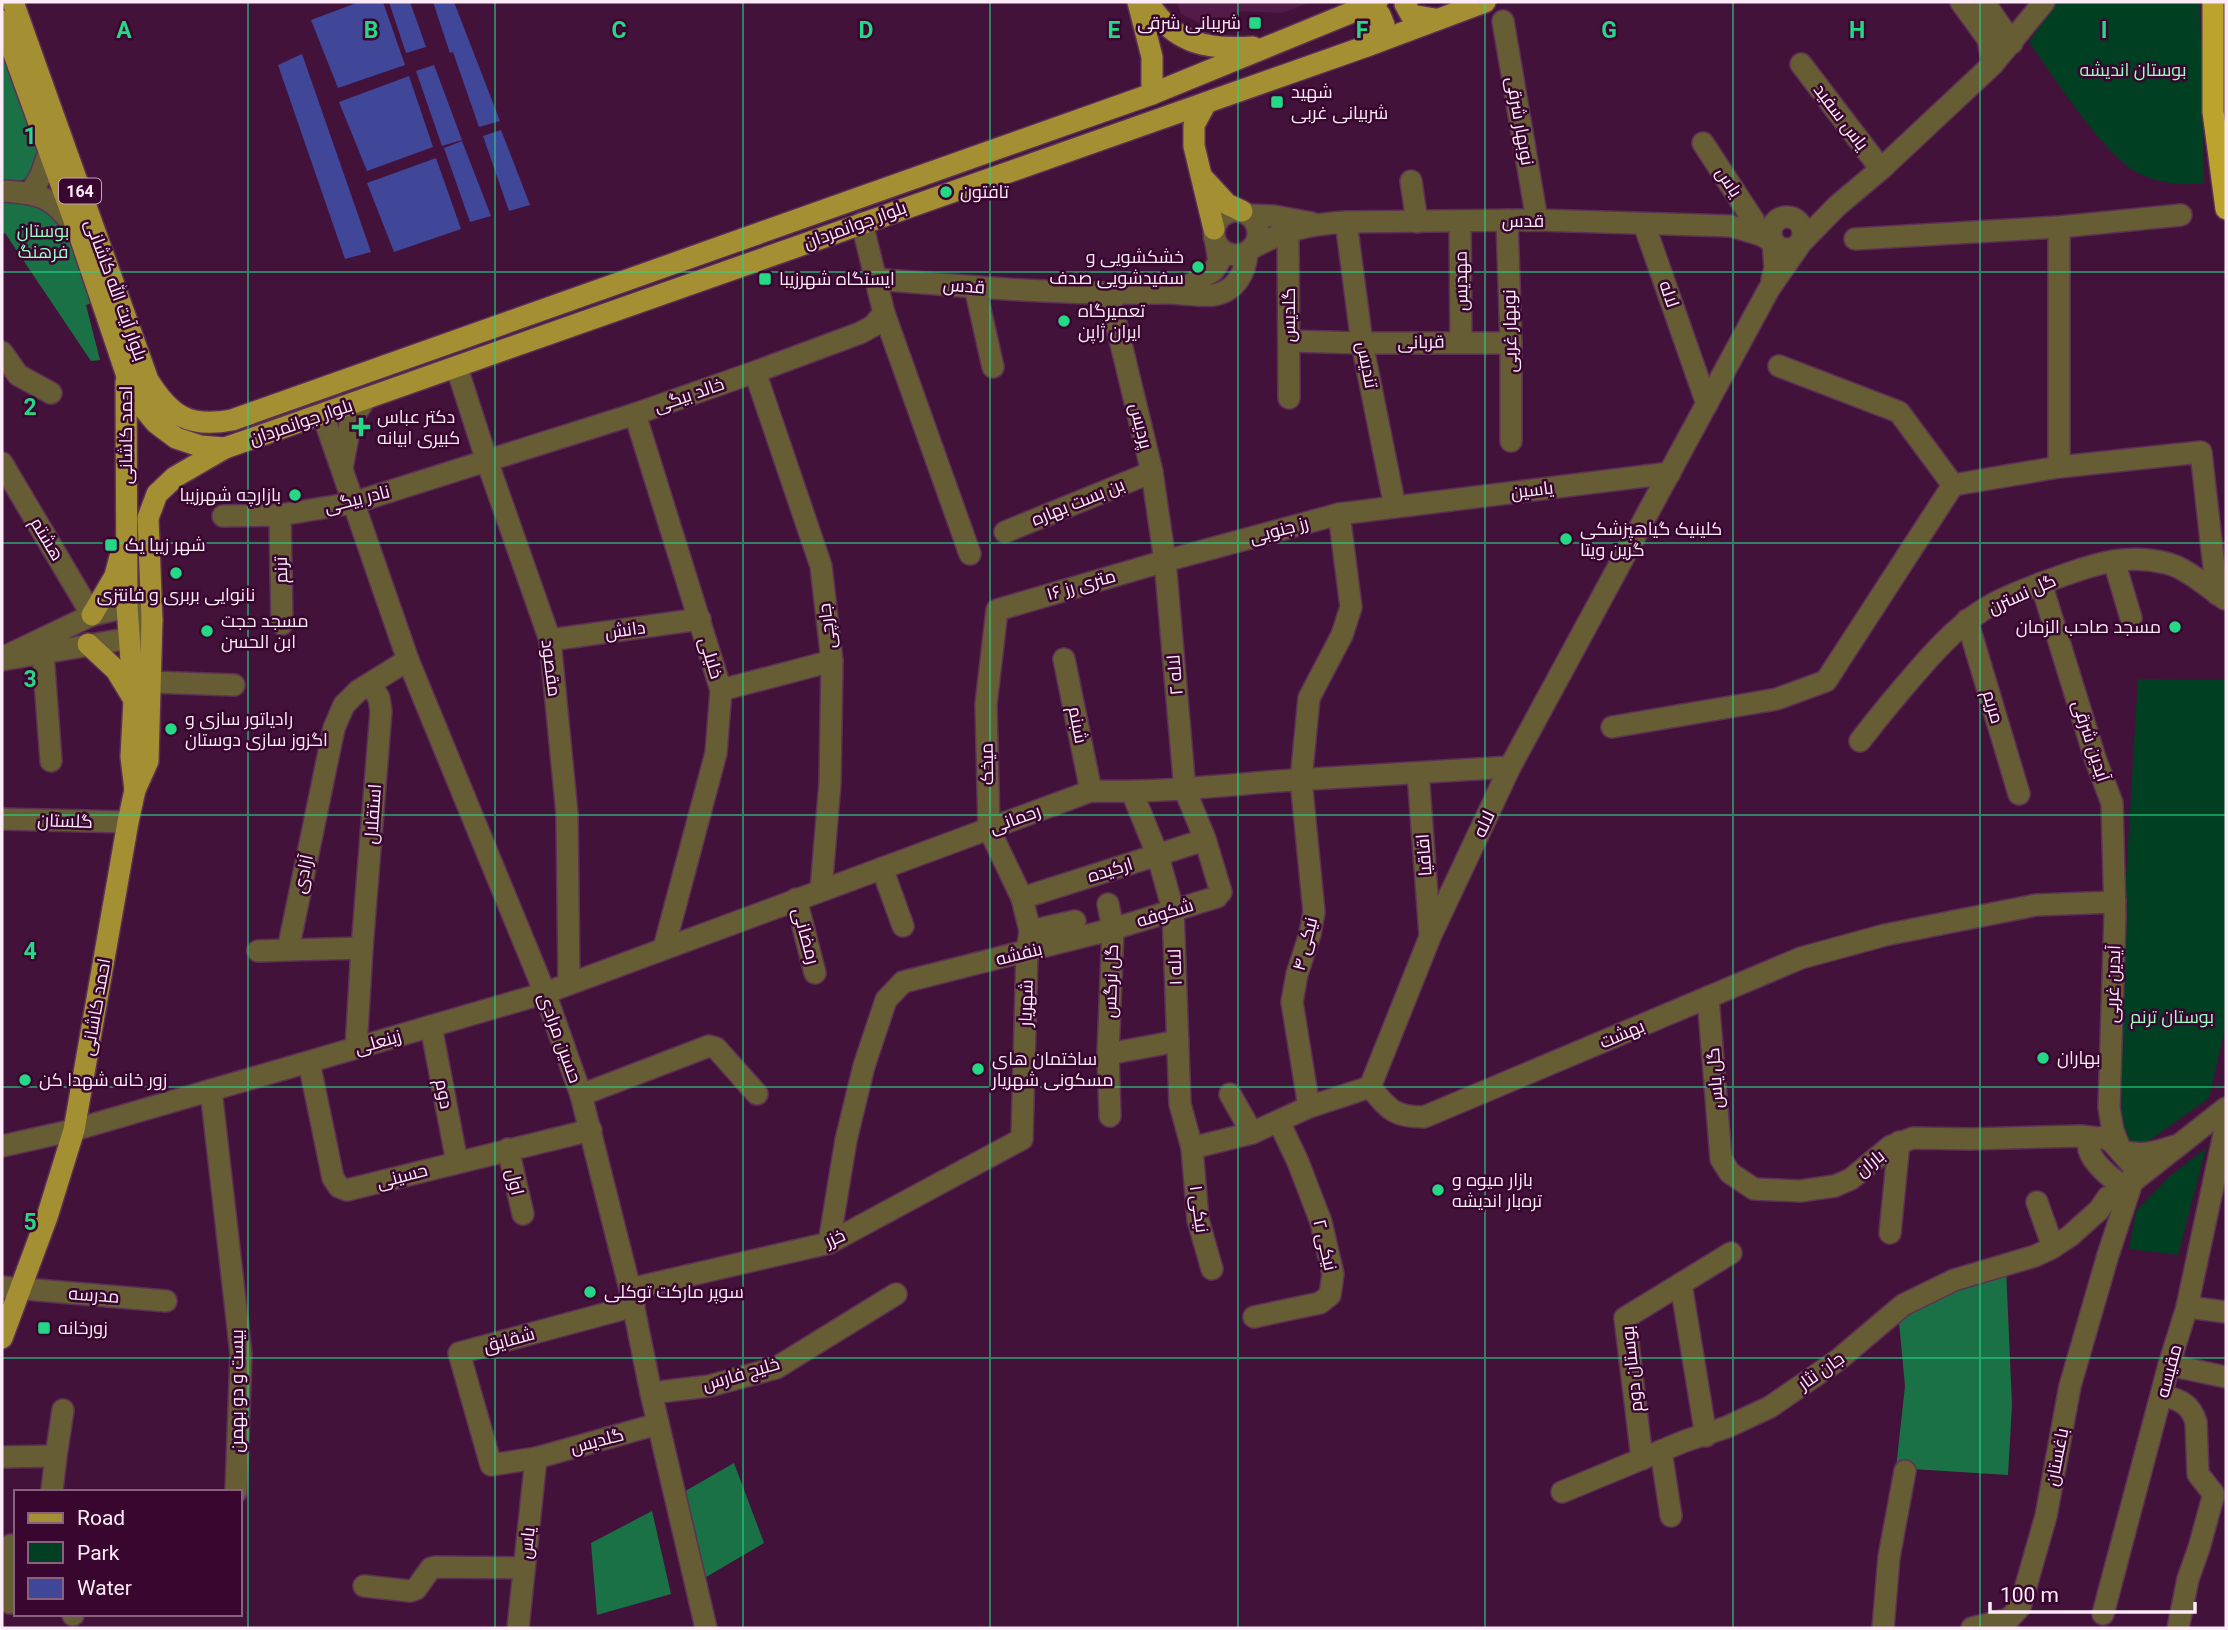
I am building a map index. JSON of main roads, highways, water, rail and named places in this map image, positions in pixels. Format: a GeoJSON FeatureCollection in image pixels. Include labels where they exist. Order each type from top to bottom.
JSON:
{"type":"FeatureCollection","features":[{"type":"Feature","properties":{"kind":"highway"},"geometry":{"type":"LineString","coordinates":[[2213,2],[2213,112],[2226,209]]}},
{"type":"Feature","properties":{"kind":"main road","name":"بلوار آیت الله کاشانی"},"geometry":{"type":"LineString","coordinates":[[13,2],[148,380],[159,398],[173,411],[192,421],[211,424],[232,420]]}},
{"type":"Feature","properties":{"kind":"main road"},"geometry":{"type":"LineString","coordinates":[[1138,2],[1152,57],[1152,94]]}},
{"type":"Feature","properties":{"kind":"main road"},"geometry":{"type":"LineString","coordinates":[[1148,2],[1158,18],[1177,34],[1200,45],[1227,49],[1269,46]]}},
{"type":"Feature","properties":{"kind":"main road","name":"بلوار جوانمردان"},"geometry":{"type":"LineString","coordinates":[[232,420],[1152,94],[1377,2]]}},
{"type":"Feature","properties":{"kind":"main road"},"geometry":{"type":"LineString","coordinates":[[1407,2],[1405,4],[1411,15],[1437,20]]}},
{"type":"Feature","properties":{"kind":"main road","name":"بلوار جوانمردان"},"geometry":{"type":"LineString","coordinates":[[225,448],[1206,103],[1485,2]]}},
{"type":"Feature","properties":{"kind":"main road"},"geometry":{"type":"LineString","coordinates":[[1354,11],[1380,15],[1384,25],[1367,46]]}},
{"type":"Feature","properties":{"kind":"main road","name":"بلوار آیت الله کاشانی"},"geometry":{"type":"LineString","coordinates":[[2,21],[126,373]]}},
{"type":"Feature","properties":{"kind":"main road"},"geometry":{"type":"LineString","coordinates":[[1206,103],[1194,125],[1194,146],[1215,236]]}},
{"type":"Feature","properties":{"kind":"main road"},"geometry":{"type":"LineString","coordinates":[[1154,120],[1177,129],[1194,146]]}},
{"type":"Feature","properties":{"kind":"main road"},"geometry":{"type":"LineString","coordinates":[[1200,175],[1227,204],[1246,213]]}},
{"type":"Feature","properties":{"kind":"main road"},"geometry":{"type":"LineString","coordinates":[[126,373],[140,404],[156,423],[176,438],[200,446],[225,448]]}},
{"type":"Feature","properties":{"kind":"main road","name":"احمد کاشانی"},"geometry":{"type":"LineString","coordinates":[[126,373],[127,607],[134,700],[131,757],[135,790]]}},
{"type":"Feature","properties":{"kind":"main road","name":"احمد کاشانی"},"geometry":{"type":"LineString","coordinates":[[2,1338],[12,1288],[47,1217],[74,1130],[128,822],[135,790],[148,761],[152,620],[148,518],[158,494],[175,477],[225,448]]}},
{"type":"Feature","properties":{"kind":"main road"},"geometry":{"type":"LineString","coordinates":[[92,615],[115,576],[127,530]]}},
{"type":"Feature","properties":{"kind":"main road"},"geometry":{"type":"LineString","coordinates":[[88,644],[116,670],[134,700]]}},
{"type":"Feature","properties":{"kind":"water"},"geometry":{"type":"Polygon","coordinates":[[[359,2],[383,2],[405,65],[338,88],[311,20],[359,2]]]}},
{"type":"Feature","properties":{"kind":"water"},"geometry":{"type":"Polygon","coordinates":[[[389,2],[410,2],[426,47],[406,53],[389,2]]]}},
{"type":"Feature","properties":{"kind":"water"},"geometry":{"type":"Polygon","coordinates":[[[433,2],[454,2],[500,121],[479,127],[433,2]]]}},
{"type":"Feature","properties":{"kind":"water"},"geometry":{"type":"Polygon","coordinates":[[[302,54],[371,252],[345,259],[278,65],[302,54]]]}},
{"type":"Feature","properties":{"kind":"water"},"geometry":{"type":"Polygon","coordinates":[[[434,65],[462,140],[442,146],[416,71],[434,65]]]}},
{"type":"Feature","properties":{"kind":"water"},"geometry":{"type":"Polygon","coordinates":[[[409,76],[433,147],[367,171],[339,102],[409,76]]]}},
{"type":"Feature","properties":{"kind":"water"},"geometry":{"type":"Polygon","coordinates":[[[501,130],[530,205],[509,211],[483,136],[501,130]]]}},
{"type":"Feature","properties":{"kind":"water"},"geometry":{"type":"Polygon","coordinates":[[[462,141],[491,216],[470,222],[444,148],[462,141]]]}},
{"type":"Feature","properties":{"kind":"water"},"geometry":{"type":"Polygon","coordinates":[[[436,158],[461,229],[394,252],[367,183],[436,158]]]}},
{"type":"Feature","properties":{"kind":"place","name":"شریبانی شرقی"},"geometry":{"type":"Point","coordinates":[1255,23]}},
{"type":"Feature","properties":{"kind":"place","name":"شهید شربیانی غربی"},"geometry":{"type":"Point","coordinates":[1277,102]}},
{"type":"Feature","properties":{"kind":"place","name":"تافتون"},"geometry":{"type":"Point","coordinates":[946,192]}},
{"type":"Feature","properties":{"kind":"place","name":"خشکشویی و سفیدشویی صدف"},"geometry":{"type":"Point","coordinates":[1198,267]}},
{"type":"Feature","properties":{"kind":"place","name":"ایستگاه شهرزیبا"},"geometry":{"type":"Point","coordinates":[765,279]}},
{"type":"Feature","properties":{"kind":"place","name":"تعمیرگاه ایران ژاپن"},"geometry":{"type":"Point","coordinates":[1064,321]}},
{"type":"Feature","properties":{"kind":"place","name":"دکتر عباس کبیری ابیانه"},"geometry":{"type":"Point","coordinates":[361,427]}},
{"type":"Feature","properties":{"kind":"place","name":"بازارچه شهرزیبا"},"geometry":{"type":"Point","coordinates":[295,495]}},
{"type":"Feature","properties":{"kind":"place","name":"کلینیک گیاهپزشکی گرین ویتا"},"geometry":{"type":"Point","coordinates":[1566,539]}},
{"type":"Feature","properties":{"kind":"place","name":"شهر زیبا یک"},"geometry":{"type":"Point","coordinates":[111,545]}},
{"type":"Feature","properties":{"kind":"place","name":"نانوایی بربری و فانتزی"},"geometry":{"type":"Point","coordinates":[176,573]}},
{"type":"Feature","properties":{"kind":"place","name":"مسجد صاحب الزمان"},"geometry":{"type":"Point","coordinates":[2175,627]}},
{"type":"Feature","properties":{"kind":"place","name":"مسجد حجت ابن الحسن"},"geometry":{"type":"Point","coordinates":[207,631]}},
{"type":"Feature","properties":{"kind":"place","name":"رادیاتور سازی و اگزوز سازی دوستان"},"geometry":{"type":"Point","coordinates":[171,729]}},
{"type":"Feature","properties":{"kind":"place","name":"بهاران"},"geometry":{"type":"Point","coordinates":[2043,1058]}},
{"type":"Feature","properties":{"kind":"place","name":"ساختمان های مسکونی شهریار"},"geometry":{"type":"Point","coordinates":[978,1069]}},
{"type":"Feature","properties":{"kind":"place","name":"زور خانه شهدا کن"},"geometry":{"type":"Point","coordinates":[25,1080]}},
{"type":"Feature","properties":{"kind":"place","name":"بازار میوه و تره‌بار اندیشه"},"geometry":{"type":"Point","coordinates":[1438,1190]}},
{"type":"Feature","properties":{"kind":"place","name":"سوپر مارکت توکلی"},"geometry":{"type":"Point","coordinates":[590,1292]}},
{"type":"Feature","properties":{"kind":"place","name":"زورخانه"},"geometry":{"type":"Point","coordinates":[44,1328]}},
{"type":"Feature","properties":{"kind":"park label","name":"بوستان اندیشه"},"geometry":{"type":"Point","coordinates":[2133,70]}},
{"type":"Feature","properties":{"kind":"park label","name":"بوستان فرهنگ"},"geometry":{"type":"Point","coordinates":[43,241]}},
{"type":"Feature","properties":{"kind":"park label","name":"بوستان ترنم"},"geometry":{"type":"Point","coordinates":[2172,1017]}}]}
